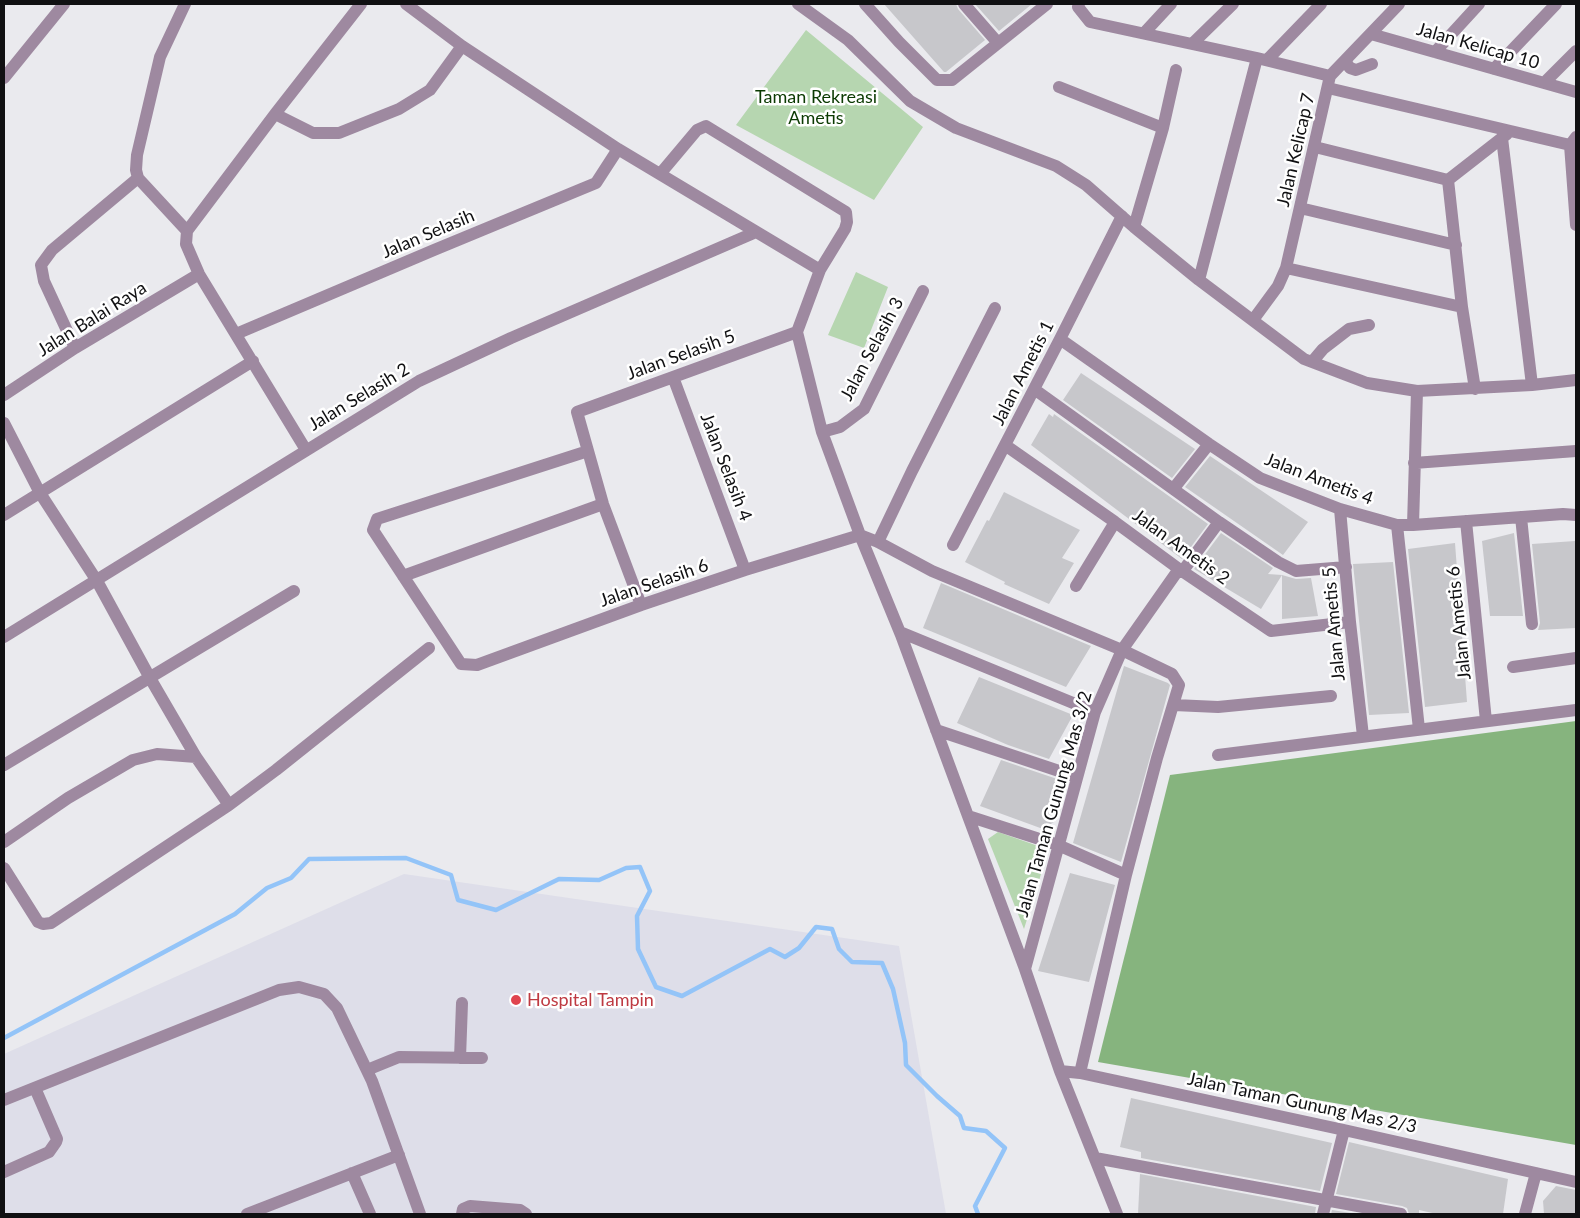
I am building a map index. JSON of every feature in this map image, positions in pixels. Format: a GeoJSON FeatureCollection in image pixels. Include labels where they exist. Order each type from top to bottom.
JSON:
{"type":"FeatureCollection","features":[{"type":"Feature","properties":{"kind":"street"},"geometry":{"type":"LineString","coordinates":[[4,78],[64,4]]}},
{"type":"Feature","properties":{"kind":"street"},"geometry":{"type":"LineString","coordinates":[[185,4],[160,57],[137,155],[136,170],[138,178],[187,231]]}},
{"type":"Feature","properties":{"kind":"street"},"geometry":{"type":"LineString","coordinates":[[306,450],[199,274],[186,244],[187,231],[274,114],[361,4]]}},
{"type":"Feature","properties":{"kind":"street"},"geometry":{"type":"LineString","coordinates":[[406,4],[462,46],[618,149],[820,270]]}},
{"type":"Feature","properties":{"kind":"street"},"geometry":{"type":"LineString","coordinates":[[798,4],[848,40],[910,101],[956,128],[1056,166],[1086,185],[1199,280],[1304,359],[1367,383],[1417,391],[1475,389],[1576,380]]}},
{"type":"Feature","properties":{"kind":"street"},"geometry":{"type":"LineString","coordinates":[[865,4],[937,80],[952,80],[1047,4]]}},
{"type":"Feature","properties":{"kind":"street"},"geometry":{"type":"LineString","coordinates":[[964,4],[998,43]]}},
{"type":"Feature","properties":{"kind":"street"},"geometry":{"type":"LineString","coordinates":[[1145,32],[1170,4]]}},
{"type":"Feature","properties":{"kind":"street"},"geometry":{"type":"LineString","coordinates":[[1193,44],[1233,4]]}},
{"type":"Feature","properties":{"kind":"street"},"geometry":{"type":"LineString","coordinates":[[1199,280],[1262,59],[1322,4]]}},
{"type":"Feature","properties":{"kind":"street","name":"Jalan Kelicap 7"},"geometry":{"type":"LineString","coordinates":[[1253,320],[1278,286],[1286,268],[1329,82],[1345,61],[1399,4]]}},
{"type":"Feature","properties":{"kind":"street"},"geometry":{"type":"LineString","coordinates":[[1434,52],[1478,4]]}},
{"type":"Feature","properties":{"kind":"street"},"geometry":{"type":"LineString","coordinates":[[1494,69],[1556,4]]}},
{"type":"Feature","properties":{"kind":"street"},"geometry":{"type":"LineString","coordinates":[[1078,5],[1090,22],[1145,32],[1262,59],[1329,82],[1507,135],[1573,141],[1576,225]]}},
{"type":"Feature","properties":{"kind":"street","name":"Jalan Kelicap 10"},"geometry":{"type":"LineString","coordinates":[[1371,34],[1576,92]]}},
{"type":"Feature","properties":{"kind":"street"},"geometry":{"type":"LineString","coordinates":[[274,114],[314,133],[339,133],[399,109],[430,90],[462,46]]}},
{"type":"Feature","properties":{"kind":"street"},"geometry":{"type":"LineString","coordinates":[[1544,83],[1576,51]]}},
{"type":"Feature","properties":{"kind":"street"},"geometry":{"type":"LineString","coordinates":[[1345,61],[1350,68],[1356,70],[1372,64]]}},
{"type":"Feature","properties":{"kind":"street"},"geometry":{"type":"LineString","coordinates":[[1134,227],[1163,128],[1176,70]]}},
{"type":"Feature","properties":{"kind":"street"},"geometry":{"type":"LineString","coordinates":[[1059,87],[1163,128]]}},
{"type":"Feature","properties":{"kind":"street"},"geometry":{"type":"LineString","coordinates":[[660,174],[697,130],[706,126],[846,212],[847,222],[845,229],[820,270],[797,332],[822,432],[860,535],[900,632],[1025,969],[1060,1071],[1117,1214]]}},
{"type":"Feature","properties":{"kind":"street"},"geometry":{"type":"LineString","coordinates":[[1448,180],[1507,135]]}},
{"type":"Feature","properties":{"kind":"street"},"geometry":{"type":"LineString","coordinates":[[1507,135],[1532,385]]}},
{"type":"Feature","properties":{"kind":"street"},"geometry":{"type":"LineString","coordinates":[[1315,148],[1448,180]]}},
{"type":"Feature","properties":{"kind":"street","name":"Jalan Selasih"},"geometry":{"type":"LineString","coordinates":[[236,334],[596,183],[618,149]]}},
{"type":"Feature","properties":{"kind":"street"},"geometry":{"type":"LineString","coordinates":[[75,348],[44,281],[40,265],[52,250],[138,178]]}},
{"type":"Feature","properties":{"kind":"street"},"geometry":{"type":"LineString","coordinates":[[1448,180],[1462,307],[1475,389]]}},
{"type":"Feature","properties":{"kind":"street"},"geometry":{"type":"LineString","coordinates":[[1300,208],[1456,244]]}},
{"type":"Feature","properties":{"kind":"street","name":"Jalan Ametis 1"},"geometry":{"type":"LineString","coordinates":[[953,546],[1122,216]]}},
{"type":"Feature","properties":{"kind":"street","name":"Jalan Selasih 2"},"geometry":{"type":"LineString","coordinates":[[4,637],[419,381],[511,338],[756,232]]}},
{"type":"Feature","properties":{"kind":"street"},"geometry":{"type":"LineString","coordinates":[[1286,268],[1462,307]]}},
{"type":"Feature","properties":{"kind":"street","name":"Jalan Balai Raya"},"geometry":{"type":"LineString","coordinates":[[4,395],[75,348],[199,274]]}},
{"type":"Feature","properties":{"kind":"street","name":"Jalan Selasih 3"},"geometry":{"type":"LineString","coordinates":[[822,432],[840,427],[864,409],[922,291]]}},
{"type":"Feature","properties":{"kind":"street"},"geometry":{"type":"LineString","coordinates":[[878,542],[994,308]]}},
{"type":"Feature","properties":{"kind":"street"},"geometry":{"type":"LineString","coordinates":[[1312,362],[1323,349],[1349,329],[1369,325]]}},
{"type":"Feature","properties":{"kind":"street","name":"Jalan Selasih 5"},"geometry":{"type":"LineString","coordinates":[[588,451],[577,412],[797,332]]}},
{"type":"Feature","properties":{"kind":"street","name":"Jalan Ametis 4"},"geometry":{"type":"LineString","coordinates":[[1060,339],[1260,478],[1340,509],[1397,525],[1563,514],[1576,515]]}},
{"type":"Feature","properties":{"kind":"street"},"geometry":{"type":"LineString","coordinates":[[4,515],[253,361]]}},
{"type":"Feature","properties":{"kind":"street","name":"Jalan Selasih 4"},"geometry":{"type":"LineString","coordinates":[[673,377],[745,570]]}},
{"type":"Feature","properties":{"kind":"street"},"geometry":{"type":"LineString","coordinates":[[1034,388],[1219,522],[1278,562],[1296,571],[1346,567]]}},
{"type":"Feature","properties":{"kind":"street"},"geometry":{"type":"LineString","coordinates":[[1413,525],[1417,391]]}},
{"type":"Feature","properties":{"kind":"street"},"geometry":{"type":"LineString","coordinates":[[4,423],[40,493],[97,581],[196,757],[229,804]]}},
{"type":"Feature","properties":{"kind":"street"},"geometry":{"type":"LineString","coordinates":[[1174,488],[1209,444]]}},
{"type":"Feature","properties":{"kind":"street","name":"Jalan Ametis 2"},"geometry":{"type":"LineString","coordinates":[[1005,445],[1181,571],[1271,631],[1350,622]]}},
{"type":"Feature","properties":{"kind":"street"},"geometry":{"type":"LineString","coordinates":[[603,504],[403,576],[372,530],[377,519],[588,451],[603,504],[641,605]]}},
{"type":"Feature","properties":{"kind":"street"},"geometry":{"type":"LineString","coordinates":[[1414,463],[1576,451]]}},
{"type":"Feature","properties":{"kind":"street","name":"Jalan Ametis 5"},"geometry":{"type":"LineString","coordinates":[[1340,509],[1363,736]]}},
{"type":"Feature","properties":{"kind":"street"},"geometry":{"type":"LineString","coordinates":[[1521,517],[1532,624]]}},
{"type":"Feature","properties":{"kind":"street","name":"Jalan Ametis 6"},"geometry":{"type":"LineString","coordinates":[[1466,521],[1486,721]]}},
{"type":"Feature","properties":{"kind":"street"},"geometry":{"type":"LineString","coordinates":[[1076,586],[1115,522]]}},
{"type":"Feature","properties":{"kind":"street","name":"Jalan Taman Gunung Mas 3/2"},"geometry":{"type":"LineString","coordinates":[[1025,969],[1095,712],[1122,650],[1219,522]]}},
{"type":"Feature","properties":{"kind":"street"},"geometry":{"type":"LineString","coordinates":[[1397,525],[1419,729]]}},
{"type":"Feature","properties":{"kind":"street"},"geometry":{"type":"LineString","coordinates":[[860,535],[878,542],[932,571],[1122,650],[1172,674],[1180,685],[1156,758],[1080,1073]]}},
{"type":"Feature","properties":{"kind":"street","name":"Jalan Selasih 6"},"geometry":{"type":"LineString","coordinates":[[403,576],[461,664],[477,665],[641,605],[745,570],[860,535]]}},
{"type":"Feature","properties":{"kind":"street"},"geometry":{"type":"LineString","coordinates":[[4,765],[294,591]]}},
{"type":"Feature","properties":{"kind":"street"},"geometry":{"type":"LineString","coordinates":[[900,632],[1095,712]]}},
{"type":"Feature","properties":{"kind":"street"},"geometry":{"type":"LineString","coordinates":[[4,868],[38,922],[50,923],[229,804],[276,770],[429,648]]}},
{"type":"Feature","properties":{"kind":"street"},"geometry":{"type":"LineString","coordinates":[[1513,667],[1576,658]]}},
{"type":"Feature","properties":{"kind":"street"},"geometry":{"type":"LineString","coordinates":[[1174,705],[1218,707],[1331,696]]}},
{"type":"Feature","properties":{"kind":"street"},"geometry":{"type":"LineString","coordinates":[[1218,755],[1576,710]]}},
{"type":"Feature","properties":{"kind":"street"},"geometry":{"type":"LineString","coordinates":[[936,730],[1076,777]]}},
{"type":"Feature","properties":{"kind":"street"},"geometry":{"type":"LineString","coordinates":[[4,842],[68,798],[134,760],[157,754],[196,757]]}},
{"type":"Feature","properties":{"kind":"street"},"geometry":{"type":"LineString","coordinates":[[968,816],[1058,845],[1126,876]]}},
{"type":"Feature","properties":{"kind":"street"},"geometry":{"type":"LineString","coordinates":[[4,1100],[279,990],[299,987],[324,994],[336,1008],[366,1070],[420,1214]]}},
{"type":"Feature","properties":{"kind":"street"},"geometry":{"type":"LineString","coordinates":[[460,1058],[462,1002]]}},
{"type":"Feature","properties":{"kind":"street"},"geometry":{"type":"LineString","coordinates":[[366,1070],[399,1057],[482,1058]]}},
{"type":"Feature","properties":{"kind":"street","name":"Jalan Taman Gunung Mas 2/3"},"geometry":{"type":"LineString","coordinates":[[1060,1071],[1080,1073],[1576,1182]]}},
{"type":"Feature","properties":{"kind":"street"},"geometry":{"type":"LineString","coordinates":[[4,1172],[49,1152],[56,1142],[57,1139],[36,1088]]}},
{"type":"Feature","properties":{"kind":"street"},"geometry":{"type":"LineString","coordinates":[[1323,1214],[1344,1130]]}},
{"type":"Feature","properties":{"kind":"street"},"geometry":{"type":"LineString","coordinates":[[247,1214],[399,1155]]}},
{"type":"Feature","properties":{"kind":"street"},"geometry":{"type":"LineString","coordinates":[[1095,1158],[1402,1214]]}},
{"type":"Feature","properties":{"kind":"street"},"geometry":{"type":"LineString","coordinates":[[352,1173],[370,1214]]}},
{"type":"Feature","properties":{"kind":"street"},"geometry":{"type":"LineString","coordinates":[[1525,1214],[1536,1173]]}},
{"type":"Feature","properties":{"kind":"street"},"geometry":{"type":"LineString","coordinates":[[462,1214],[463,1209],[470,1206],[520,1210],[526,1214]]}},
{"type":"Feature","properties":{"kind":"shaded area","name":"Hospital Tampin"},"geometry":{"type":"Polygon","coordinates":[[[404,874],[899,946],[946,1214],[4,1214],[4,1054],[404,874]]]}},
{"type":"Feature","properties":{"kind":"green space","name":"Taman Rekreasi Ametis"},"geometry":{"type":"Polygon","coordinates":[[[806,30],[923,127],[874,200],[736,125],[806,30]]]}},
{"type":"Feature","properties":{"kind":"green space"},"geometry":{"type":"Polygon","coordinates":[[[856,272],[888,287],[864,348],[828,335],[856,272]]]}},
{"type":"Feature","properties":{"kind":"green space"},"geometry":{"type":"Polygon","coordinates":[[[1576,721],[1576,1145],[1098,1062],[1170,775],[1576,721]]]}},
{"type":"Feature","properties":{"kind":"green space"},"geometry":{"type":"Polygon","coordinates":[[[998,832],[1041,847],[1045,861],[1024,929],[988,839],[998,832]]]}},
{"type":"Feature","properties":{"kind":"building"},"geometry":{"type":"Polygon","coordinates":[[[884,4],[956,4],[958,9],[985,40],[944,72],[884,4]]]}},
{"type":"Feature","properties":{"kind":"building"},"geometry":{"type":"Polygon","coordinates":[[[975,4],[1032,4],[999,31],[975,4]]]}},
{"type":"Feature","properties":{"kind":"building"},"geometry":{"type":"Polygon","coordinates":[[[1081,373],[1195,449],[1172,478],[1063,400],[1081,373]]]}},
{"type":"Feature","properties":{"kind":"building"},"geometry":{"type":"Polygon","coordinates":[[[1049,414],[1053,417],[1054,414],[1208,524],[1182,559],[1031,445],[1049,414]]]}},
{"type":"Feature","properties":{"kind":"building"},"geometry":{"type":"Polygon","coordinates":[[[1210,456],[1308,522],[1283,555],[1185,487],[1210,456]]]}},
{"type":"Feature","properties":{"kind":"building"},"geometry":{"type":"Polygon","coordinates":[[[1004,492],[1080,530],[1062,558],[1074,563],[1049,604],[1004,584],[1005,582],[965,562],[1004,492]]]}},
{"type":"Feature","properties":{"kind":"building"},"geometry":{"type":"Polygon","coordinates":[[[1221,533],[1273,568],[1268,574],[1282,575],[1261,609],[1194,569],[1221,533]]]}},
{"type":"Feature","properties":{"kind":"building"},"geometry":{"type":"Polygon","coordinates":[[[1514,533],[1523,616],[1490,616],[1482,541],[1514,533]]]}},
{"type":"Feature","properties":{"kind":"building"},"geometry":{"type":"Polygon","coordinates":[[[1575,541],[1576,628],[1538,630],[1540,623],[1532,544],[1575,541]]]}},
{"type":"Feature","properties":{"kind":"building"},"geometry":{"type":"Polygon","coordinates":[[[1455,543],[1467,702],[1425,707],[1408,549],[1455,543]]]}},
{"type":"Feature","properties":{"kind":"building"},"geometry":{"type":"Polygon","coordinates":[[[1393,562],[1409,713],[1369,715],[1353,564],[1393,562]]]}},
{"type":"Feature","properties":{"kind":"building"},"geometry":{"type":"Polygon","coordinates":[[[1282,575],[1296,579],[1311,578],[1318,616],[1282,619],[1282,575]]]}},
{"type":"Feature","properties":{"kind":"building"},"geometry":{"type":"Polygon","coordinates":[[[941,583],[1091,646],[1066,687],[923,628],[941,583]]]}},
{"type":"Feature","properties":{"kind":"building"},"geometry":{"type":"Polygon","coordinates":[[[1124,666],[1170,685],[1121,862],[1073,843],[1124,666]]]}},
{"type":"Feature","properties":{"kind":"building"},"geometry":{"type":"Polygon","coordinates":[[[979,677],[1073,715],[1049,759],[1008,745],[957,723],[979,677]]]}},
{"type":"Feature","properties":{"kind":"building"},"geometry":{"type":"Polygon","coordinates":[[[1001,760],[1066,782],[1057,820],[1043,829],[980,806],[1001,760]]]}},
{"type":"Feature","properties":{"kind":"building"},"geometry":{"type":"Polygon","coordinates":[[[1070,873],[1115,885],[1089,982],[1038,971],[1070,873]]]}},
{"type":"Feature","properties":{"kind":"building"},"geometry":{"type":"Polygon","coordinates":[[[1131,1098],[1332,1143],[1320,1191],[1141,1158],[1141,1152],[1120,1147],[1131,1098]]]}},
{"type":"Feature","properties":{"kind":"building"},"geometry":{"type":"Polygon","coordinates":[[[1349,1142],[1508,1179],[1503,1214],[1437,1214],[1419,1210],[1419,1214],[1409,1214],[1407,1208],[1402,1206],[1336,1194],[1349,1142]]]}},
{"type":"Feature","properties":{"kind":"building"},"geometry":{"type":"Polygon","coordinates":[[[1140,1174],[1316,1207],[1315,1214],[1138,1214],[1140,1174]]]}},
{"type":"Feature","properties":{"kind":"building"},"geometry":{"type":"Polygon","coordinates":[[[1556,1186],[1576,1190],[1576,1214],[1544,1214],[1543,1201],[1556,1186]]]}},
{"type":"Feature","properties":{"kind":"building"},"geometry":{"type":"Polygon","coordinates":[[[1332,1210],[1357,1214],[1331,1214],[1332,1210]]]}},
{"type":"Feature","properties":{"kind":"waterway"},"geometry":{"type":"LineString","coordinates":[[4,1038],[235,914],[267,888],[291,878],[309,859],[406,858],[451,875],[458,900],[496,910],[559,879],[599,880],[626,868],[640,867],[650,891],[637,916],[638,949],[656,987],[682,996],[770,949],[785,957],[799,948],[816,927],[832,929],[839,949],[852,962],[882,963],[893,989],[905,1043],[906,1065],[960,1116],[964,1128],[986,1131],[1005,1148],[975,1206],[978,1214]]}},
{"type":"Feature","properties":{"kind":"place","name":"Hospital Tampin"},"geometry":{"type":"Point","coordinates":[516,1000]}}]}
